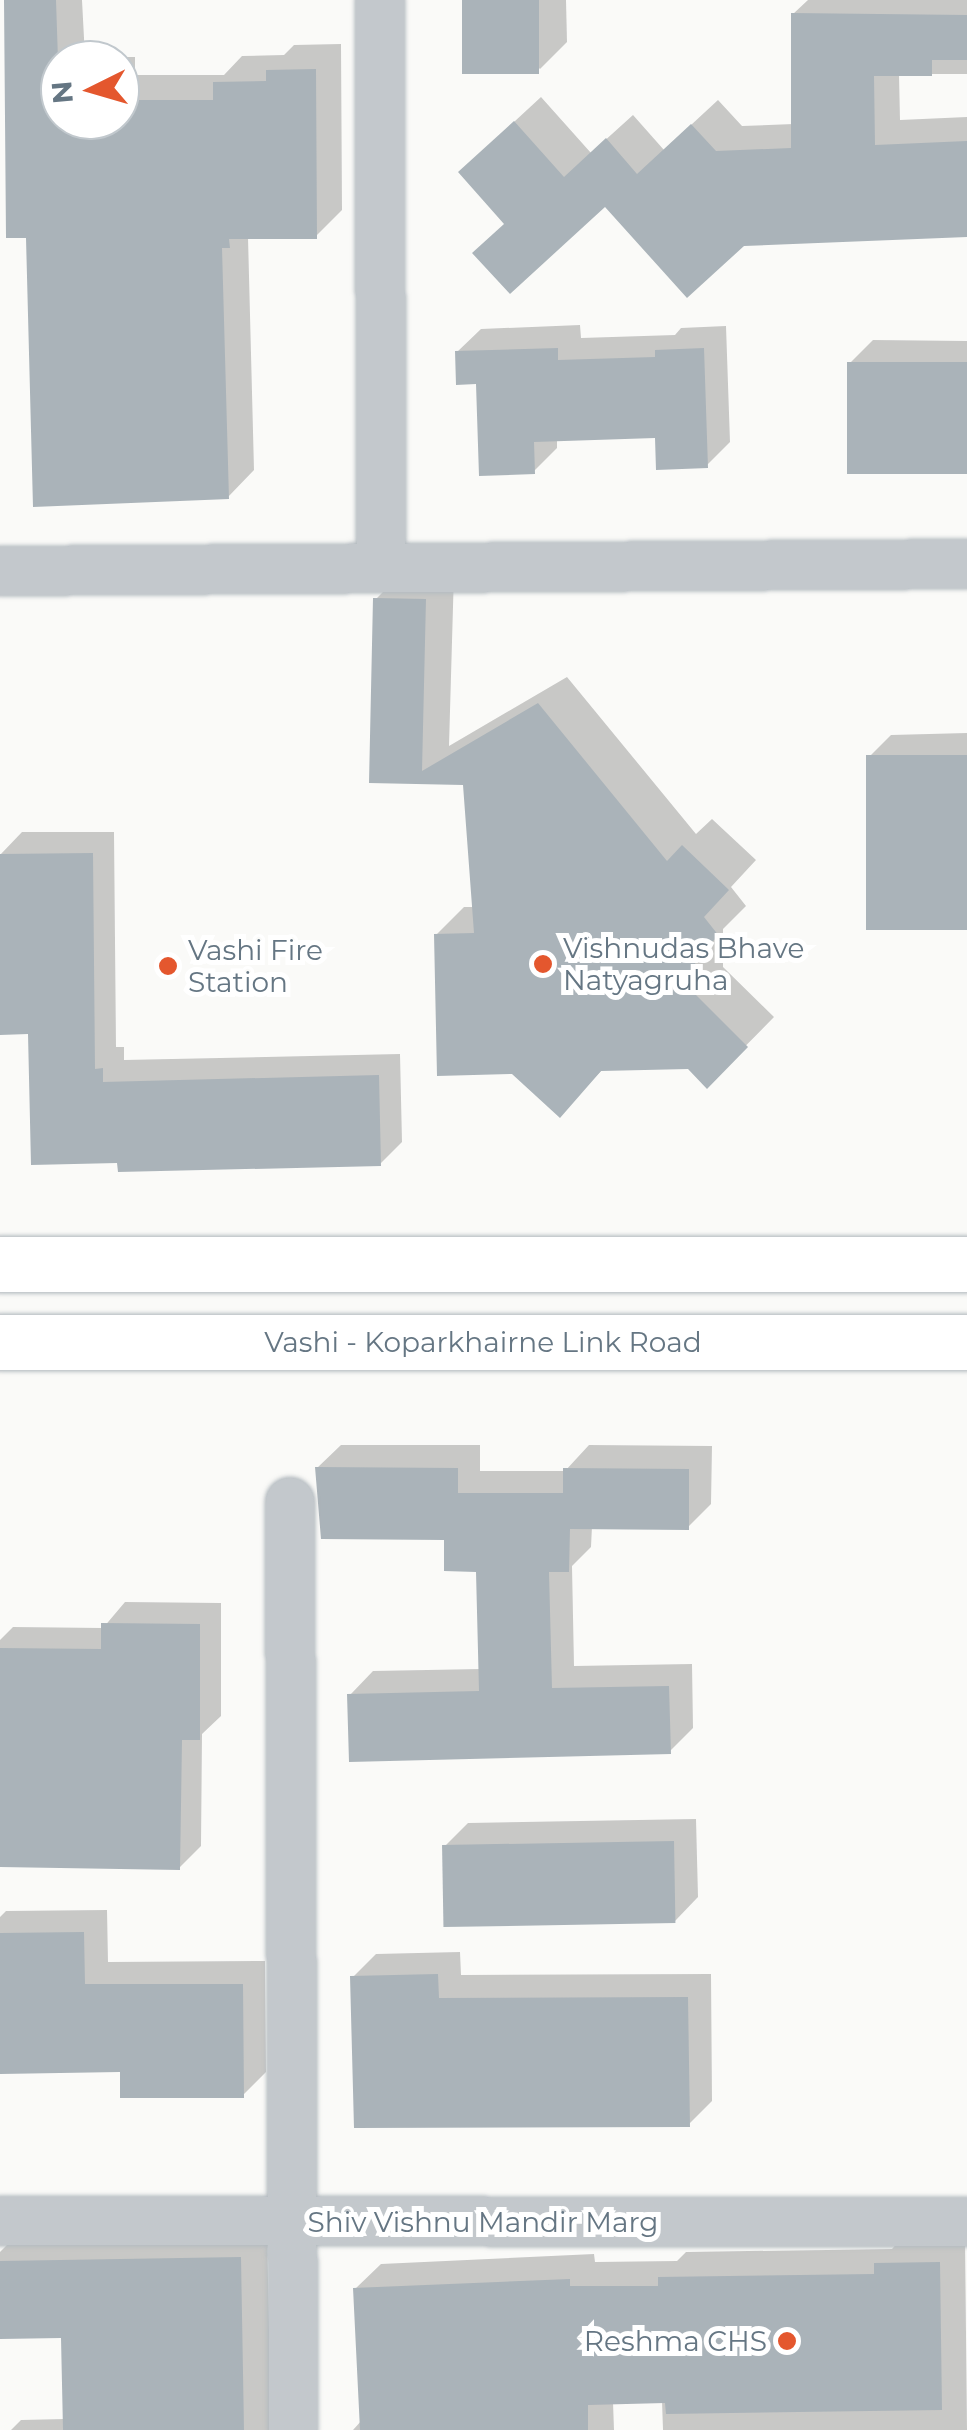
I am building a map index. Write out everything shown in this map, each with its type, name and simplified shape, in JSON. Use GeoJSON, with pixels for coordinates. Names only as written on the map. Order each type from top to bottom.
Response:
{"type":"FeatureCollection","features":[{"type":"Feature","properties":{"kind":"main road"},"geometry":{"type":"LineString","coordinates":[[0,1264],[967,1264]]}},
{"type":"Feature","properties":{"kind":"main road","name":"Vashi - Koparkhairne Link Road"},"geometry":{"type":"LineString","coordinates":[[0,1342],[967,1342]]}},
{"type":"Feature","properties":{"kind":"street"},"geometry":{"type":"LineString","coordinates":[[380,0],[382,567]]}},
{"type":"Feature","properties":{"kind":"street"},"geometry":{"type":"LineString","coordinates":[[0,570],[967,564]]}},
{"type":"Feature","properties":{"kind":"street"},"geometry":{"type":"LineString","coordinates":[[290,1502],[294,2430]]}},
{"type":"Feature","properties":{"kind":"street","name":"Shiv Vishnu Mandir Marg"},"geometry":{"type":"LineString","coordinates":[[0,2221],[967,2222]]}},
{"type":"Feature","properties":{"kind":"building"},"geometry":{"type":"Polygon","coordinates":[[[4,0],[56,0],[57,40],[40,40],[40,140],[140,140],[140,100],[213,100],[213,82],[266,81],[266,70],[316,69],[317,239],[229,239],[230,248],[222,248],[229,499],[33,507],[26,238],[6,238],[4,0]]]}},
{"type":"Feature","properties":{"kind":"building"},"geometry":{"type":"Polygon","coordinates":[[[462,0],[539,0],[539,74],[462,74],[462,0]]]}},
{"type":"Feature","properties":{"kind":"building"},"geometry":{"type":"Polygon","coordinates":[[[791,13],[967,15],[967,60],[932,60],[932,76],[874,76],[875,145],[967,141],[967,237],[744,246],[687,298],[605,207],[510,294],[472,253],[504,224],[458,172],[514,121],[564,177],[606,138],[637,174],[691,124],[716,151],[791,148],[791,13]]]}},
{"type":"Feature","properties":{"kind":"building"},"geometry":{"type":"Polygon","coordinates":[[[558,348],[558,360],[655,357],[655,350],[704,348],[708,468],[656,470],[655,438],[534,442],[535,474],[479,476],[476,384],[456,385],[455,351],[558,348]]]}},
{"type":"Feature","properties":{"kind":"building"},"geometry":{"type":"Polygon","coordinates":[[[847,362],[967,362],[967,474],[847,474],[847,362]]]}},
{"type":"Feature","properties":{"kind":"building"},"geometry":{"type":"Polygon","coordinates":[[[373,598],[426,599],[422,771],[538,703],[667,861],[682,845],[729,890],[704,917],[719,936],[695,956],[696,995],[748,1047],[707,1089],[688,1069],[601,1071],[560,1118],[512,1074],[437,1076],[434,934],[474,933],[463,785],[369,783],[373,598]]]}},
{"type":"Feature","properties":{"kind":"building"},"geometry":{"type":"Polygon","coordinates":[[[866,755],[967,755],[967,930],[866,930],[866,755]]]}},
{"type":"Feature","properties":{"kind":"building"},"geometry":{"type":"Polygon","coordinates":[[[93,853],[95,1069],[103,1068],[103,1082],[379,1075],[381,1166],[118,1172],[117,1163],[31,1165],[28,1034],[0,1035],[0,854],[93,853]]]}},
{"type":"Feature","properties":{"kind":"building"},"geometry":{"type":"Polygon","coordinates":[[[315,1467],[458,1468],[458,1493],[563,1493],[563,1468],[689,1469],[689,1530],[570,1529],[569,1572],[549,1572],[552,1688],[669,1686],[671,1754],[349,1762],[347,1694],[479,1691],[476,1572],[444,1571],[444,1540],[321,1539],[315,1467]]]}},
{"type":"Feature","properties":{"kind":"building"},"geometry":{"type":"Polygon","coordinates":[[[101,1623],[200,1624],[200,1740],[182,1740],[180,1870],[0,1867],[0,1648],[101,1649],[101,1623]]]}},
{"type":"Feature","properties":{"kind":"building"},"geometry":{"type":"Polygon","coordinates":[[[674,1841],[675,1923],[443,1927],[442,1845],[674,1841]]]}},
{"type":"Feature","properties":{"kind":"building"},"geometry":{"type":"Polygon","coordinates":[[[84,1932],[85,1984],[243,1984],[244,2098],[120,2098],[120,2072],[0,2074],[0,1933],[84,1932]]]}},
{"type":"Feature","properties":{"kind":"building"},"geometry":{"type":"Polygon","coordinates":[[[438,1974],[439,1998],[688,1997],[690,2127],[354,2128],[350,1976],[438,1974]]]}},
{"type":"Feature","properties":{"kind":"building"},"geometry":{"type":"Polygon","coordinates":[[[241,2257],[244,2430],[63,2430],[61,2338],[0,2339],[0,2261],[241,2257]]]}},
{"type":"Feature","properties":{"kind":"building"},"geometry":{"type":"Polygon","coordinates":[[[940,2262],[942,2410],[666,2414],[665,2403],[588,2405],[588,2430],[360,2430],[353,2288],[570,2279],[570,2286],[658,2286],[658,2277],[874,2274],[874,2263],[940,2262]]]}},
{"type":"Feature","properties":{"kind":"place","name":"Vishnudas Bhave Natyagruha"},"geometry":{"type":"Point","coordinates":[543,964]}},
{"type":"Feature","properties":{"kind":"place","name":"Vashi Fire Station"},"geometry":{"type":"Point","coordinates":[168,966]}},
{"type":"Feature","properties":{"kind":"place","name":"Reshma CHS"},"geometry":{"type":"Point","coordinates":[787,2341]}}]}
